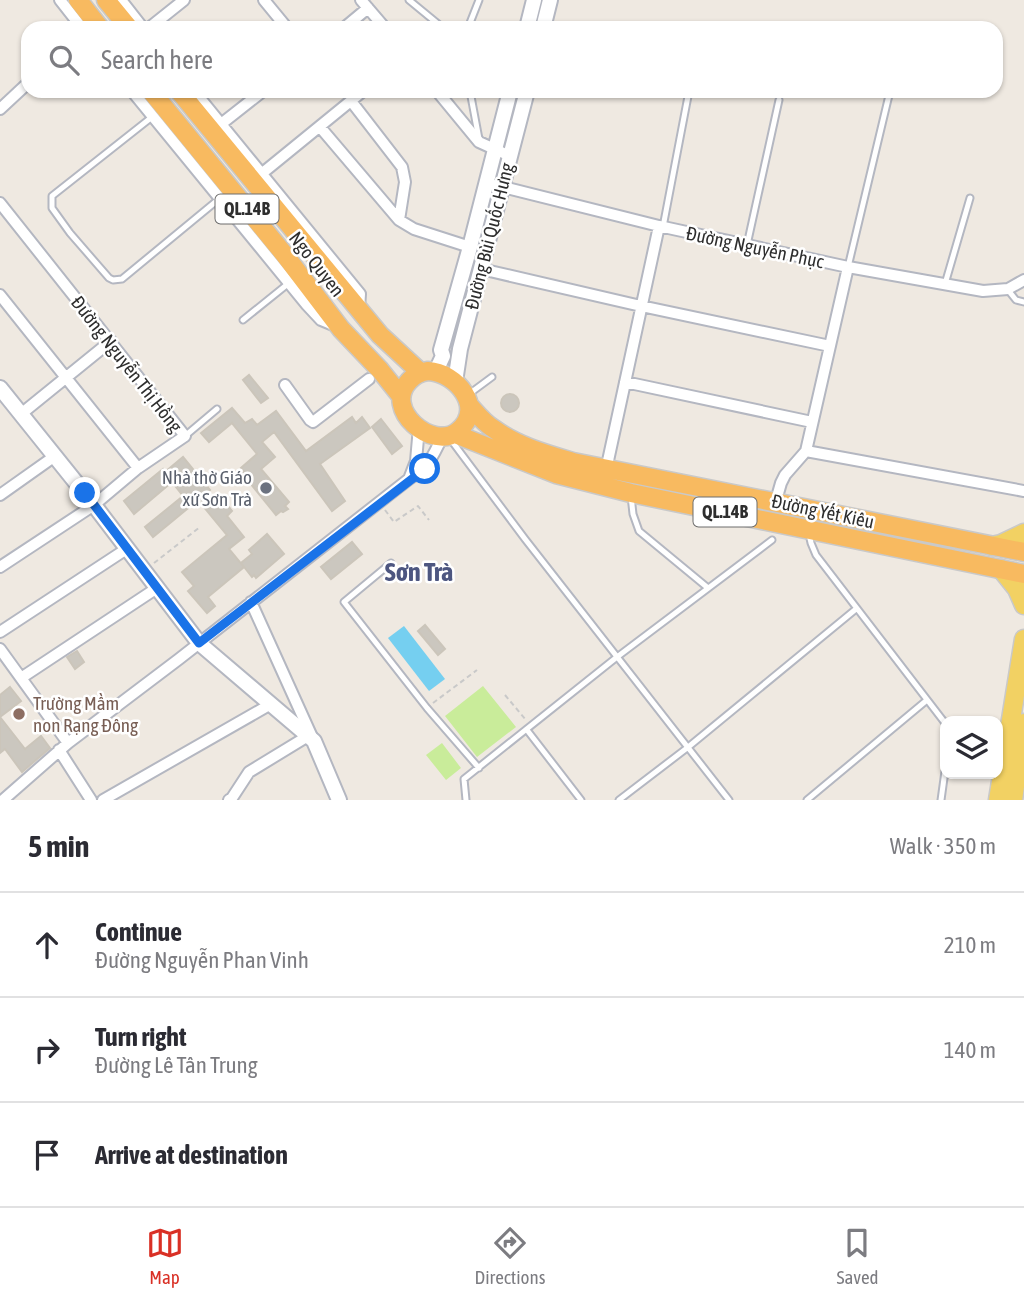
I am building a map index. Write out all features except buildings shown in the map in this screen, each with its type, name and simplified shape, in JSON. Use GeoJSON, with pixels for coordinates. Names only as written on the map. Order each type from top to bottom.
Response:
{"type":"FeatureCollection","features":[{"type":"Feature","properties":{"kind":"highway"},"geometry":{"type":"LineString","coordinates":[[78,0],[94,21]]}},
{"type":"Feature","properties":{"kind":"highway"},"geometry":{"type":"LineString","coordinates":[[106,0],[123,21]]}},
{"type":"Feature","properties":{"kind":"highway","name":"Ngo Quyen"},"geometry":{"type":"LineString","coordinates":[[153,98],[158,112],[295,280],[400,395]]}},
{"type":"Feature","properties":{"kind":"highway","name":"Ngo Quyen"},"geometry":{"type":"LineString","coordinates":[[187,98],[217,127],[258,177],[380,335],[428,372]]}},
{"type":"Feature","properties":{"kind":"highway"},"geometry":{"type":"LineString","coordinates":[[428,372],[464,394],[469,414],[466,421],[449,436],[435,436],[419,427],[402,409],[400,395],[411,378],[428,372]]}},
{"type":"Feature","properties":{"kind":"highway","name":"Đường Yết Kiêu"},"geometry":{"type":"LineString","coordinates":[[464,394],[491,427],[506,437],[540,452],[573,462],[1024,552]]}},
{"type":"Feature","properties":{"kind":"highway","name":"Đường Yết Kiêu"},"geometry":{"type":"LineString","coordinates":[[449,436],[556,474],[631,493],[1024,574]]}},
{"type":"Feature","properties":{"kind":"main road"},"geometry":{"type":"LineString","coordinates":[[992,546],[1024,533]]}},
{"type":"Feature","properties":{"kind":"main road"},"geometry":{"type":"LineString","coordinates":[[1001,569],[1017,589],[1024,605]]}},
{"type":"Feature","properties":{"kind":"main road"},"geometry":{"type":"LineString","coordinates":[[1003,734],[1024,639]]}},
{"type":"Feature","properties":{"kind":"main road"},"geometry":{"type":"LineString","coordinates":[[1013,800],[1024,725]]}},
{"type":"Feature","properties":{"kind":"main road"},"geometry":{"type":"LineString","coordinates":[[998,800],[999,779]]}},
{"type":"Feature","properties":{"kind":"street"},"geometry":{"type":"LineString","coordinates":[[60,0],[76,21]]}},
{"type":"Feature","properties":{"kind":"street"},"geometry":{"type":"LineString","coordinates":[[121,0],[138,21]]}},
{"type":"Feature","properties":{"kind":"street"},"geometry":{"type":"LineString","coordinates":[[158,21],[184,0]]}},
{"type":"Feature","properties":{"kind":"street"},"geometry":{"type":"LineString","coordinates":[[264,0],[281,21]]}},
{"type":"Feature","properties":{"kind":"street"},"geometry":{"type":"LineString","coordinates":[[529,21],[534,0]]}},
{"type":"Feature","properties":{"kind":"street"},"geometry":{"type":"LineString","coordinates":[[545,21],[550,0]]}},
{"type":"Feature","properties":{"kind":"street"},"geometry":{"type":"LineString","coordinates":[[350,21],[365,4],[379,21]]}},
{"type":"Feature","properties":{"kind":"street"},"geometry":{"type":"LineString","coordinates":[[0,109],[21,90]]}},
{"type":"Feature","properties":{"kind":"street"},"geometry":{"type":"LineString","coordinates":[[141,98],[158,112],[219,199],[295,280]]}},
{"type":"Feature","properties":{"kind":"street"},"geometry":{"type":"LineString","coordinates":[[198,98],[217,127],[254,98]]}},
{"type":"Feature","properties":{"kind":"street"},"geometry":{"type":"LineString","coordinates":[[258,177],[355,98]]}},
{"type":"Feature","properties":{"kind":"street"},"geometry":{"type":"LineString","coordinates":[[443,98],[479,142],[510,156]]}},
{"type":"Feature","properties":{"kind":"street","name":"Đường Bùi Quốc Hưng"},"geometry":{"type":"LineString","coordinates":[[428,372],[443,356],[441,350],[508,98]]}},
{"type":"Feature","properties":{"kind":"street","name":"Đường Bùi Quốc Hưng"},"geometry":{"type":"LineString","coordinates":[[464,394],[460,349],[525,98]]}},
{"type":"Feature","properties":{"kind":"street"},"geometry":{"type":"LineString","coordinates":[[351,101],[402,167],[405,182],[399,220]]}},
{"type":"Feature","properties":{"kind":"street"},"geometry":{"type":"LineString","coordinates":[[320,127],[399,220],[414,229],[470,247]]}},
{"type":"Feature","properties":{"kind":"street","name":"Đường Nguyễn Phục"},"geometry":{"type":"LineString","coordinates":[[487,183],[661,226],[848,267],[983,291],[1008,289],[1024,280]]}},
{"type":"Feature","properties":{"kind":"street","name":"Đường Nguyễn Thị Hồng"},"geometry":{"type":"LineString","coordinates":[[0,203],[185,436],[138,468],[94,505],[0,567]]}},
{"type":"Feature","properties":{"kind":"street"},"geometry":{"type":"LineString","coordinates":[[606,470],[661,226]]}},
{"type":"Feature","properties":{"kind":"street"},"geometry":{"type":"LineString","coordinates":[[775,504],[785,475],[806,451],[848,267]]}},
{"type":"Feature","properties":{"kind":"street"},"geometry":{"type":"LineString","coordinates":[[481,269],[830,346]]}},
{"type":"Feature","properties":{"kind":"street"},"geometry":{"type":"LineString","coordinates":[[0,295],[138,468]]}},
{"type":"Feature","properties":{"kind":"street"},"geometry":{"type":"LineString","coordinates":[[21,414],[111,341]]}},
{"type":"Feature","properties":{"kind":"street"},"geometry":{"type":"LineString","coordinates":[[285,385],[313,422],[369,379]]}},
{"type":"Feature","properties":{"kind":"street"},"geometry":{"type":"LineString","coordinates":[[625,382],[812,422]]}},
{"type":"Feature","properties":{"kind":"street"},"geometry":{"type":"LineString","coordinates":[[0,388],[128,548],[199,643],[311,739]]}},
{"type":"Feature","properties":{"kind":"street"},"geometry":{"type":"LineString","coordinates":[[409,480],[418,454],[419,427]]}},
{"type":"Feature","properties":{"kind":"street"},"geometry":{"type":"LineString","coordinates":[[3,800],[64,746],[421,472],[449,436]]}},
{"type":"Feature","properties":{"kind":"street"},"geometry":{"type":"LineString","coordinates":[[806,451],[1024,491]]}},
{"type":"Feature","properties":{"kind":"street"},"geometry":{"type":"LineString","coordinates":[[0,495],[55,456]]}},
{"type":"Feature","properties":{"kind":"street"},"geometry":{"type":"LineString","coordinates":[[0,632],[128,548]]}},
{"type":"Feature","properties":{"kind":"street"},"geometry":{"type":"LineString","coordinates":[[21,678],[158,588]]}},
{"type":"Feature","properties":{"kind":"street"},"geometry":{"type":"LineString","coordinates":[[251,602],[339,800]]}},
{"type":"Feature","properties":{"kind":"street"},"geometry":{"type":"LineString","coordinates":[[0,649],[64,746],[91,800]]}},
{"type":"Feature","properties":{"kind":"street"},"geometry":{"type":"LineString","coordinates":[[103,800],[271,704]]}},
{"type":"Feature","properties":{"kind":"street"},"geometry":{"type":"LineString","coordinates":[[230,799],[248,772],[311,739]]}},
{"type":"Feature","properties":{"kind":"lane"},"geometry":{"type":"LineString","coordinates":[[408,0],[434,21]]}},
{"type":"Feature","properties":{"kind":"lane"},"geometry":{"type":"LineString","coordinates":[[471,21],[479,0]]}},
{"type":"Feature","properties":{"kind":"lane"},"geometry":{"type":"LineString","coordinates":[[471,98],[479,142]]}},
{"type":"Feature","properties":{"kind":"lane"},"geometry":{"type":"LineString","coordinates":[[661,226],[688,98]]}},
{"type":"Feature","properties":{"kind":"lane"},"geometry":{"type":"LineString","coordinates":[[848,267],[888,98]]}},
{"type":"Feature","properties":{"kind":"lane"},"geometry":{"type":"LineString","coordinates":[[747,245],[779,100]]}},
{"type":"Feature","properties":{"kind":"lane"},"geometry":{"type":"LineString","coordinates":[[158,112],[52,196],[52,208],[70,233],[113,280],[122,279],[219,199]]}},
{"type":"Feature","properties":{"kind":"lane"},"geometry":{"type":"LineString","coordinates":[[945,284],[970,198]]}},
{"type":"Feature","properties":{"kind":"lane"},"geometry":{"type":"LineString","coordinates":[[243,320],[295,280]]}},
{"type":"Feature","properties":{"kind":"lane"},"geometry":{"type":"LineString","coordinates":[[1008,289],[1016,300],[1024,302]]}},
{"type":"Feature","properties":{"kind":"lane"},"geometry":{"type":"LineString","coordinates":[[464,394],[492,377]]}},
{"type":"Feature","properties":{"kind":"lane"},"geometry":{"type":"LineString","coordinates":[[185,436],[216,410]]}},
{"type":"Feature","properties":{"kind":"lane"},"geometry":{"type":"LineString","coordinates":[[449,436],[471,469],[729,800]]}},
{"type":"Feature","properties":{"kind":"lane"},"geometry":{"type":"LineString","coordinates":[[631,493],[633,513],[639,531],[708,589]]}},
{"type":"Feature","properties":{"kind":"lane"},"geometry":{"type":"LineString","coordinates":[[809,530],[816,555],[940,717]]}},
{"type":"Feature","properties":{"kind":"lane"},"geometry":{"type":"LineString","coordinates":[[466,800],[464,779],[617,657],[772,540]]}},
{"type":"Feature","properties":{"kind":"lane"},"geometry":{"type":"LineString","coordinates":[[391,563],[344,603],[478,768]]}},
{"type":"Feature","properties":{"kind":"lane"},"geometry":{"type":"LineString","coordinates":[[619,800],[687,748],[856,609]]}},
{"type":"Feature","properties":{"kind":"lane"},"geometry":{"type":"LineString","coordinates":[[807,800],[927,700]]}},
{"type":"Feature","properties":{"kind":"lane"},"geometry":{"type":"LineString","coordinates":[[529,728],[581,800]]}},
{"type":"Feature","properties":{"kind":"lane"},"geometry":{"type":"LineString","coordinates":[[941,800],[944,779]]}},
{"type":"Feature","properties":{"kind":"path"},"geometry":{"type":"LineString","coordinates":[[379,503],[394,522],[418,506],[429,520]]}},
{"type":"Feature","properties":{"kind":"path"},"geometry":{"type":"LineString","coordinates":[[144,570],[200,527]]}},
{"type":"Feature","properties":{"kind":"path"},"geometry":{"type":"LineString","coordinates":[[427,708],[477,670]]}},
{"type":"Feature","properties":{"kind":"path"},"geometry":{"type":"LineString","coordinates":[[505,695],[529,728]]}},
{"type":"Feature","properties":{"kind":"green space"},"geometry":{"type":"Polygon","coordinates":[[[483,686],[516,727],[477,757],[445,716],[483,686]]]}},
{"type":"Feature","properties":{"kind":"green space"},"geometry":{"type":"Polygon","coordinates":[[[442,743],[461,768],[446,780],[426,755],[442,743]]]}},
{"type":"Feature","properties":{"kind":"water"},"geometry":{"type":"Polygon","coordinates":[[[404,626],[445,679],[429,691],[388,638],[404,626]]]}},
{"type":"Feature","properties":{"kind":"place","name":"Nhà thờ Giáo xứ Sơn Trà"},"geometry":{"type":"Point","coordinates":[266,488]}},
{"type":"Feature","properties":{"kind":"place","name":"Trường Mầm non Rạng Đông"},"geometry":{"type":"Point","coordinates":[19,714]}},
{"type":"Feature","properties":{"kind":"district","name":"Sơn Trà"},"geometry":{"type":"Point","coordinates":[419,572]}},
{"type":"Feature","properties":{"kind":"route"},"geometry":{"type":"LineString","coordinates":[[85,493],[199,643],[425,469]]}}]}
